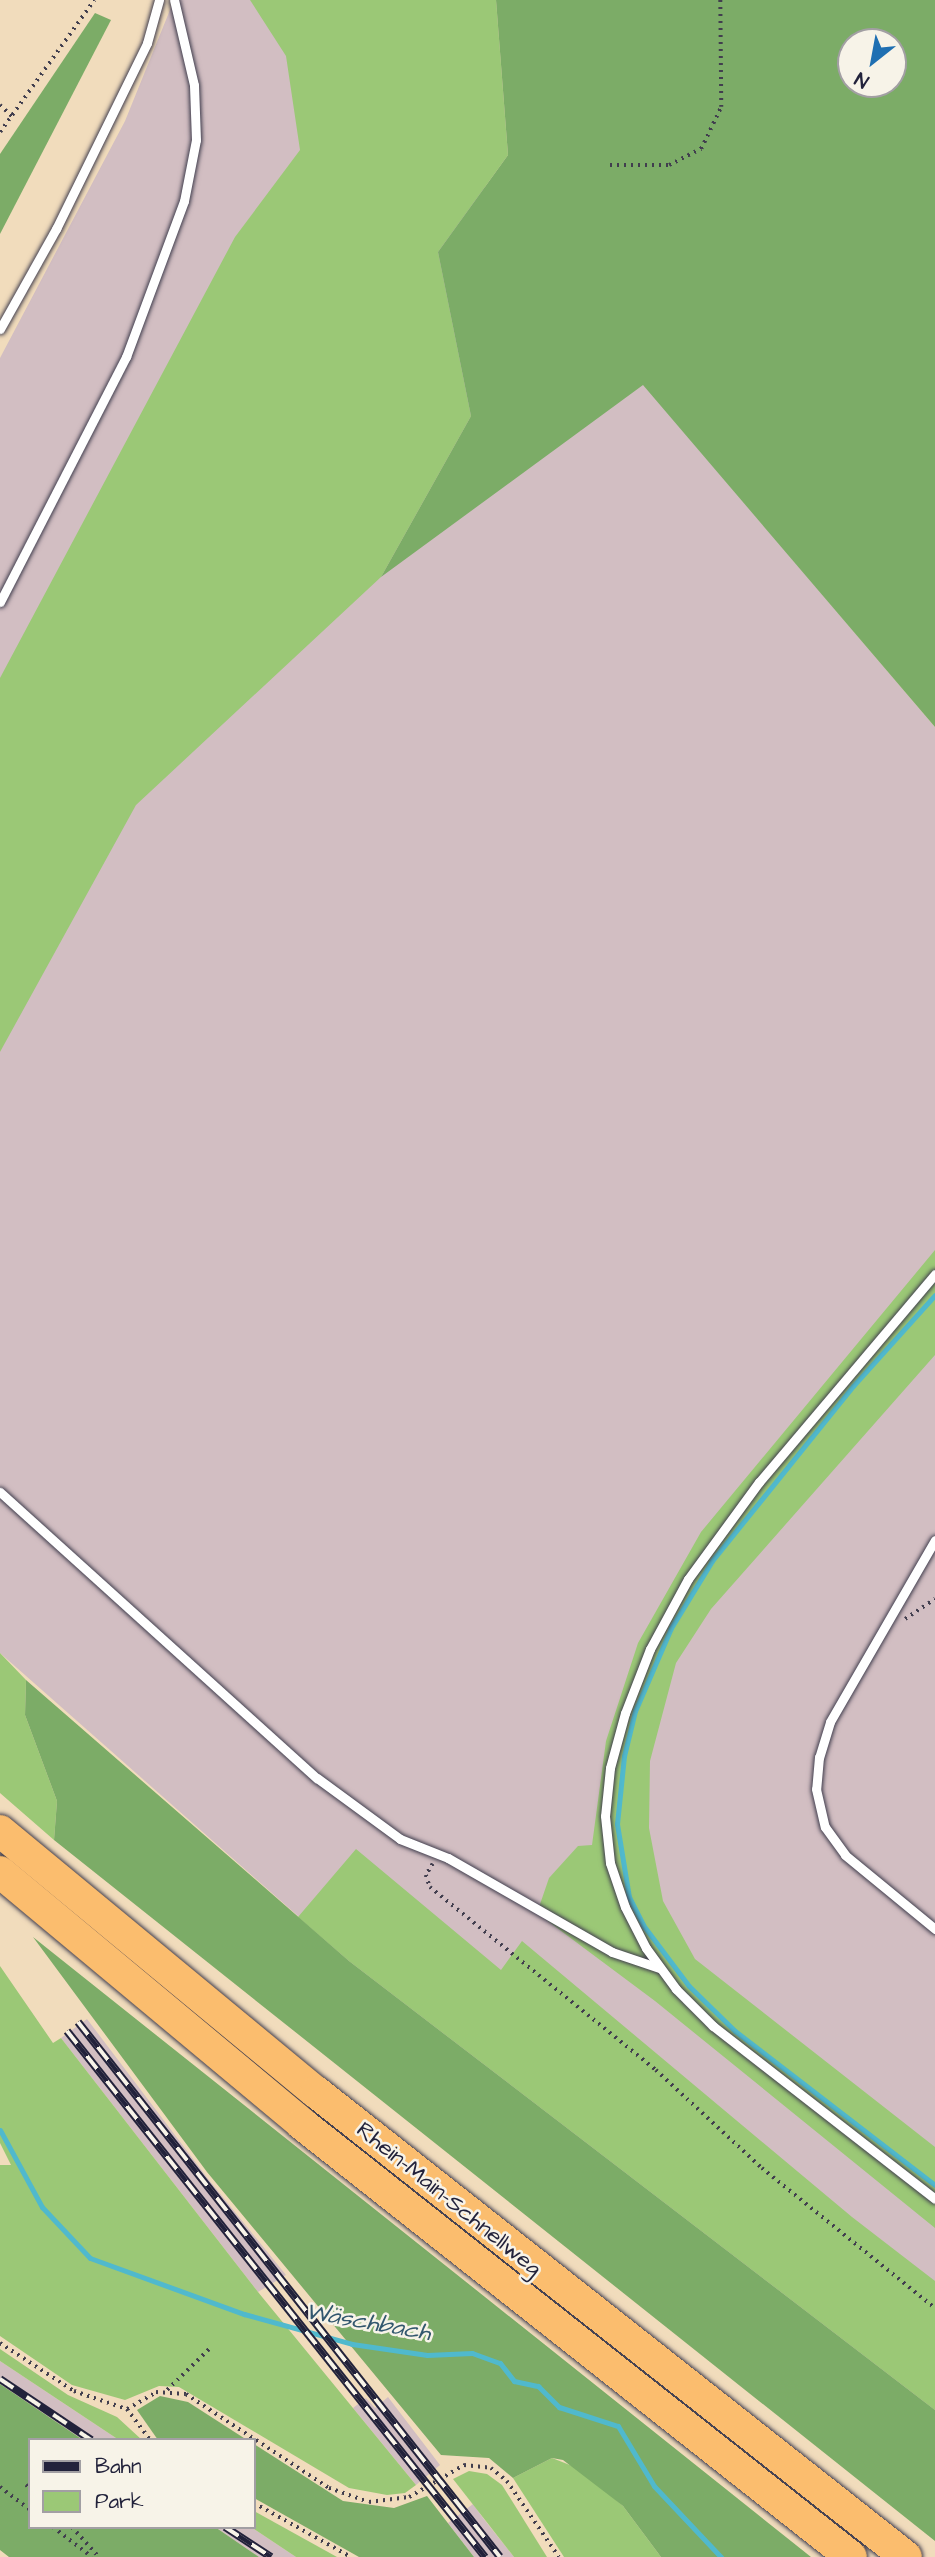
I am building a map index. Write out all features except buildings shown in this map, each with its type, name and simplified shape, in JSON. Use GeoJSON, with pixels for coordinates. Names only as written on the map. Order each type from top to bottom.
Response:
{"type":"FeatureCollection","features":[{"type":"Feature","properties":{"kind":"highway","name":"Rhein-Main-Schnellweg"},"geometry":{"type":"LineString","coordinates":[[0,1831],[326,2101],[906,2557]]}},
{"type":"Feature","properties":{"kind":"highway","name":"Rhein-Main-Schnellweg"},"geometry":{"type":"LineString","coordinates":[[0,1872],[302,2124],[851,2557]]}},
{"type":"Feature","properties":{"kind":"lane"},"geometry":{"type":"LineString","coordinates":[[0,329],[56,229],[141,56],[159,0]]}},
{"type":"Feature","properties":{"kind":"lane"},"geometry":{"type":"LineString","coordinates":[[0,602],[126,357],[184,201],[196,140],[194,99],[174,0]]}},
{"type":"Feature","properties":{"kind":"lane"},"geometry":{"type":"LineString","coordinates":[[935,1274],[710,1545],[668,1613],[636,1681],[610,1768],[606,1840],[625,1907],[659,1968],[713,2026],[935,2199]]}},
{"type":"Feature","properties":{"kind":"lane"},"geometry":{"type":"LineString","coordinates":[[0,1492],[317,1778],[400,1839],[448,1858],[611,1952],[659,1968]]}},
{"type":"Feature","properties":{"kind":"lane"},"geometry":{"type":"LineString","coordinates":[[935,1540],[831,1721],[818,1757],[816,1789],[825,1826],[845,1856],[935,1928]]}},
{"type":"Feature","properties":{"kind":"path"},"geometry":{"type":"LineString","coordinates":[[0,132],[94,0]]}},
{"type":"Feature","properties":{"kind":"path"},"geometry":{"type":"LineString","coordinates":[[610,166],[669,165],[701,149],[721,107],[720,0]]}},
{"type":"Feature","properties":{"kind":"path"},"geometry":{"type":"LineString","coordinates":[[0,105],[13,117]]}},
{"type":"Feature","properties":{"kind":"path"},"geometry":{"type":"LineString","coordinates":[[448,1858],[430,1868],[426,1875],[430,1888],[656,2070],[762,2168],[935,2308]]}},
{"type":"Feature","properties":{"kind":"path"},"geometry":{"type":"LineString","coordinates":[[0,2343],[67,2388],[127,2409],[149,2438]]}},
{"type":"Feature","properties":{"kind":"path"},"geometry":{"type":"LineString","coordinates":[[127,2409],[167,2390],[209,2349]]}},
{"type":"Feature","properties":{"kind":"path"},"geometry":{"type":"LineString","coordinates":[[167,2390],[194,2399],[253,2438]]}},
{"type":"Feature","properties":{"kind":"path"},"geometry":{"type":"LineString","coordinates":[[256,2440],[329,2488],[353,2498],[395,2502],[425,2490],[459,2467],[472,2463],[491,2468],[507,2480],[559,2557]]}},
{"type":"Feature","properties":{"kind":"path"},"geometry":{"type":"LineString","coordinates":[[0,2487],[28,2508]]}},
{"type":"Feature","properties":{"kind":"path"},"geometry":{"type":"LineString","coordinates":[[256,2504],[351,2557]]}},
{"type":"Feature","properties":{"kind":"path"},"geometry":{"type":"LineString","coordinates":[[55,2529],[92,2557]]}},
{"type":"Feature","properties":{"kind":"path"},"geometry":{"type":"LineString","coordinates":[[74,2529],[99,2557]]}},
{"type":"Feature","properties":{"kind":"shaded area"},"geometry":{"type":"Polygon","coordinates":[[[174,0],[496,0],[471,416],[382,575],[643,384],[935,727],[935,2410],[349,1961],[0,1653],[0,358],[125,121],[174,0]]]}},
{"type":"Feature","properties":{"kind":"shaded area"},"geometry":{"type":"Polygon","coordinates":[[[87,2019],[209,2180],[286,2275],[258,2292],[61,2038],[87,2019]]]}},
{"type":"Feature","properties":{"kind":"shaded area"},"geometry":{"type":"Polygon","coordinates":[[[0,2361],[116,2438],[80,2438],[0,2384],[0,2361]]]}},
{"type":"Feature","properties":{"kind":"shaded area"},"geometry":{"type":"Polygon","coordinates":[[[388,2397],[440,2465],[416,2485],[353,2408],[366,2398],[375,2408],[388,2397]]]}},
{"type":"Feature","properties":{"kind":"shaded area"},"geometry":{"type":"Polygon","coordinates":[[[473,2504],[514,2557],[474,2557],[448,2523],[473,2504]]]}},
{"type":"Feature","properties":{"kind":"shaded area"},"geometry":{"type":"Polygon","coordinates":[[[218,2529],[254,2529],[296,2557],[259,2557],[218,2529]]]}},
{"type":"Feature","properties":{"kind":"green space"},"geometry":{"type":"Polygon","coordinates":[[[250,0],[496,0],[508,155],[438,252],[471,416],[381,577],[136,805],[0,1052],[0,678],[235,237],[300,150],[286,56],[250,0]]]}},
{"type":"Feature","properties":{"kind":"green space"},"geometry":{"type":"Polygon","coordinates":[[[496,0],[935,0],[935,727],[643,385],[381,577],[471,416],[438,252],[508,155],[496,0]]]}},
{"type":"Feature","properties":{"kind":"green space"},"geometry":{"type":"Polygon","coordinates":[[[95,13],[111,20],[0,234],[0,154],[95,13]]]}},
{"type":"Feature","properties":{"kind":"green space"},"geometry":{"type":"Polygon","coordinates":[[[935,1250],[935,1355],[711,1609],[676,1663],[650,1761],[649,1828],[663,1901],[695,1959],[935,2147],[935,2228],[655,2001],[537,1913],[549,1878],[578,1846],[592,1845],[606,1741],[638,1643],[701,1532],[935,1250]]]}},
{"type":"Feature","properties":{"kind":"green space"},"geometry":{"type":"Polygon","coordinates":[[[0,1653],[26,1680],[25,1715],[57,1801],[54,1840],[0,1793],[0,1653]]]}},
{"type":"Feature","properties":{"kind":"green space"},"geometry":{"type":"Polygon","coordinates":[[[26,1680],[349,1961],[935,2410],[935,2541],[54,1840],[57,1801],[25,1715],[26,1680]]]}},
{"type":"Feature","properties":{"kind":"green space"},"geometry":{"type":"Polygon","coordinates":[[[356,1849],[501,1970],[522,1941],[852,2217],[935,2281],[935,2410],[349,1961],[298,1917],[356,1849]]]}},
{"type":"Feature","properties":{"kind":"green space"},"geometry":{"type":"Polygon","coordinates":[[[33,1937],[811,2557],[661,2557],[623,2506],[563,2460],[552,2458],[513,2478],[489,2458],[441,2455],[207,2172],[33,1937]]]}},
{"type":"Feature","properties":{"kind":"green space"},"geometry":{"type":"Polygon","coordinates":[[[0,1966],[53,2043],[61,2038],[258,2292],[416,2485],[405,2493],[387,2495],[349,2488],[179,2387],[159,2386],[125,2400],[72,2385],[0,2336],[0,2165],[11,2165],[0,2143],[0,1966]]]}},
{"type":"Feature","properties":{"kind":"green space"},"geometry":{"type":"Polygon","coordinates":[[[0,2349],[68,2395],[117,2417],[140,2438],[116,2438],[0,2361],[0,2349]]]}},
{"type":"Feature","properties":{"kind":"green space"},"geometry":{"type":"Polygon","coordinates":[[[0,2384],[80,2438],[28,2438],[28,2529],[218,2529],[259,2557],[9,2557],[0,2550],[0,2384]]]}},
{"type":"Feature","properties":{"kind":"green space"},"geometry":{"type":"Polygon","coordinates":[[[160,2396],[188,2402],[244,2438],[157,2438],[137,2410],[160,2396]]]}},
{"type":"Feature","properties":{"kind":"green space"},"geometry":{"type":"Polygon","coordinates":[[[256,2445],[343,2501],[394,2508],[427,2496],[474,2557],[359,2557],[256,2499],[256,2445]]]}},
{"type":"Feature","properties":{"kind":"green space"},"geometry":{"type":"Polygon","coordinates":[[[552,2458],[580,2469],[623,2506],[661,2557],[564,2557],[513,2478],[552,2458]]]}},
{"type":"Feature","properties":{"kind":"green space"},"geometry":{"type":"Polygon","coordinates":[[[469,2471],[487,2474],[502,2485],[547,2557],[514,2557],[453,2479],[469,2471]]]}},
{"type":"Feature","properties":{"kind":"green space"},"geometry":{"type":"Polygon","coordinates":[[[256,2512],[337,2557],[296,2557],[254,2529],[256,2512]]]}},
{"type":"Feature","properties":{"kind":"waterway"},"geometry":{"type":"LineString","coordinates":[[935,1295],[853,1386],[712,1561],[671,1628],[635,1711],[624,1756],[617,1824],[629,1897],[643,1925],[689,1986],[735,2031],[935,2185]]}},
{"type":"Feature","properties":{"kind":"waterway","name":"Wäschbach"},"geometry":{"type":"LineString","coordinates":[[0,2130],[42,2207],[90,2258],[244,2314],[352,2344],[427,2355],[472,2353],[500,2363],[514,2381],[538,2386],[559,2407],[618,2426],[654,2486],[721,2557]]}},
{"type":"Feature","properties":{"kind":"railway"},"geometry":{"type":"LineString","coordinates":[[78,2022],[500,2557]]}},
{"type":"Feature","properties":{"kind":"railway"},"geometry":{"type":"LineString","coordinates":[[67,2031],[485,2557]]}},
{"type":"Feature","properties":{"kind":"railway"},"geometry":{"type":"LineString","coordinates":[[0,2379],[88,2438]]}},
{"type":"Feature","properties":{"kind":"railway"},"geometry":{"type":"LineString","coordinates":[[228,2529],[271,2557]]}}]}
